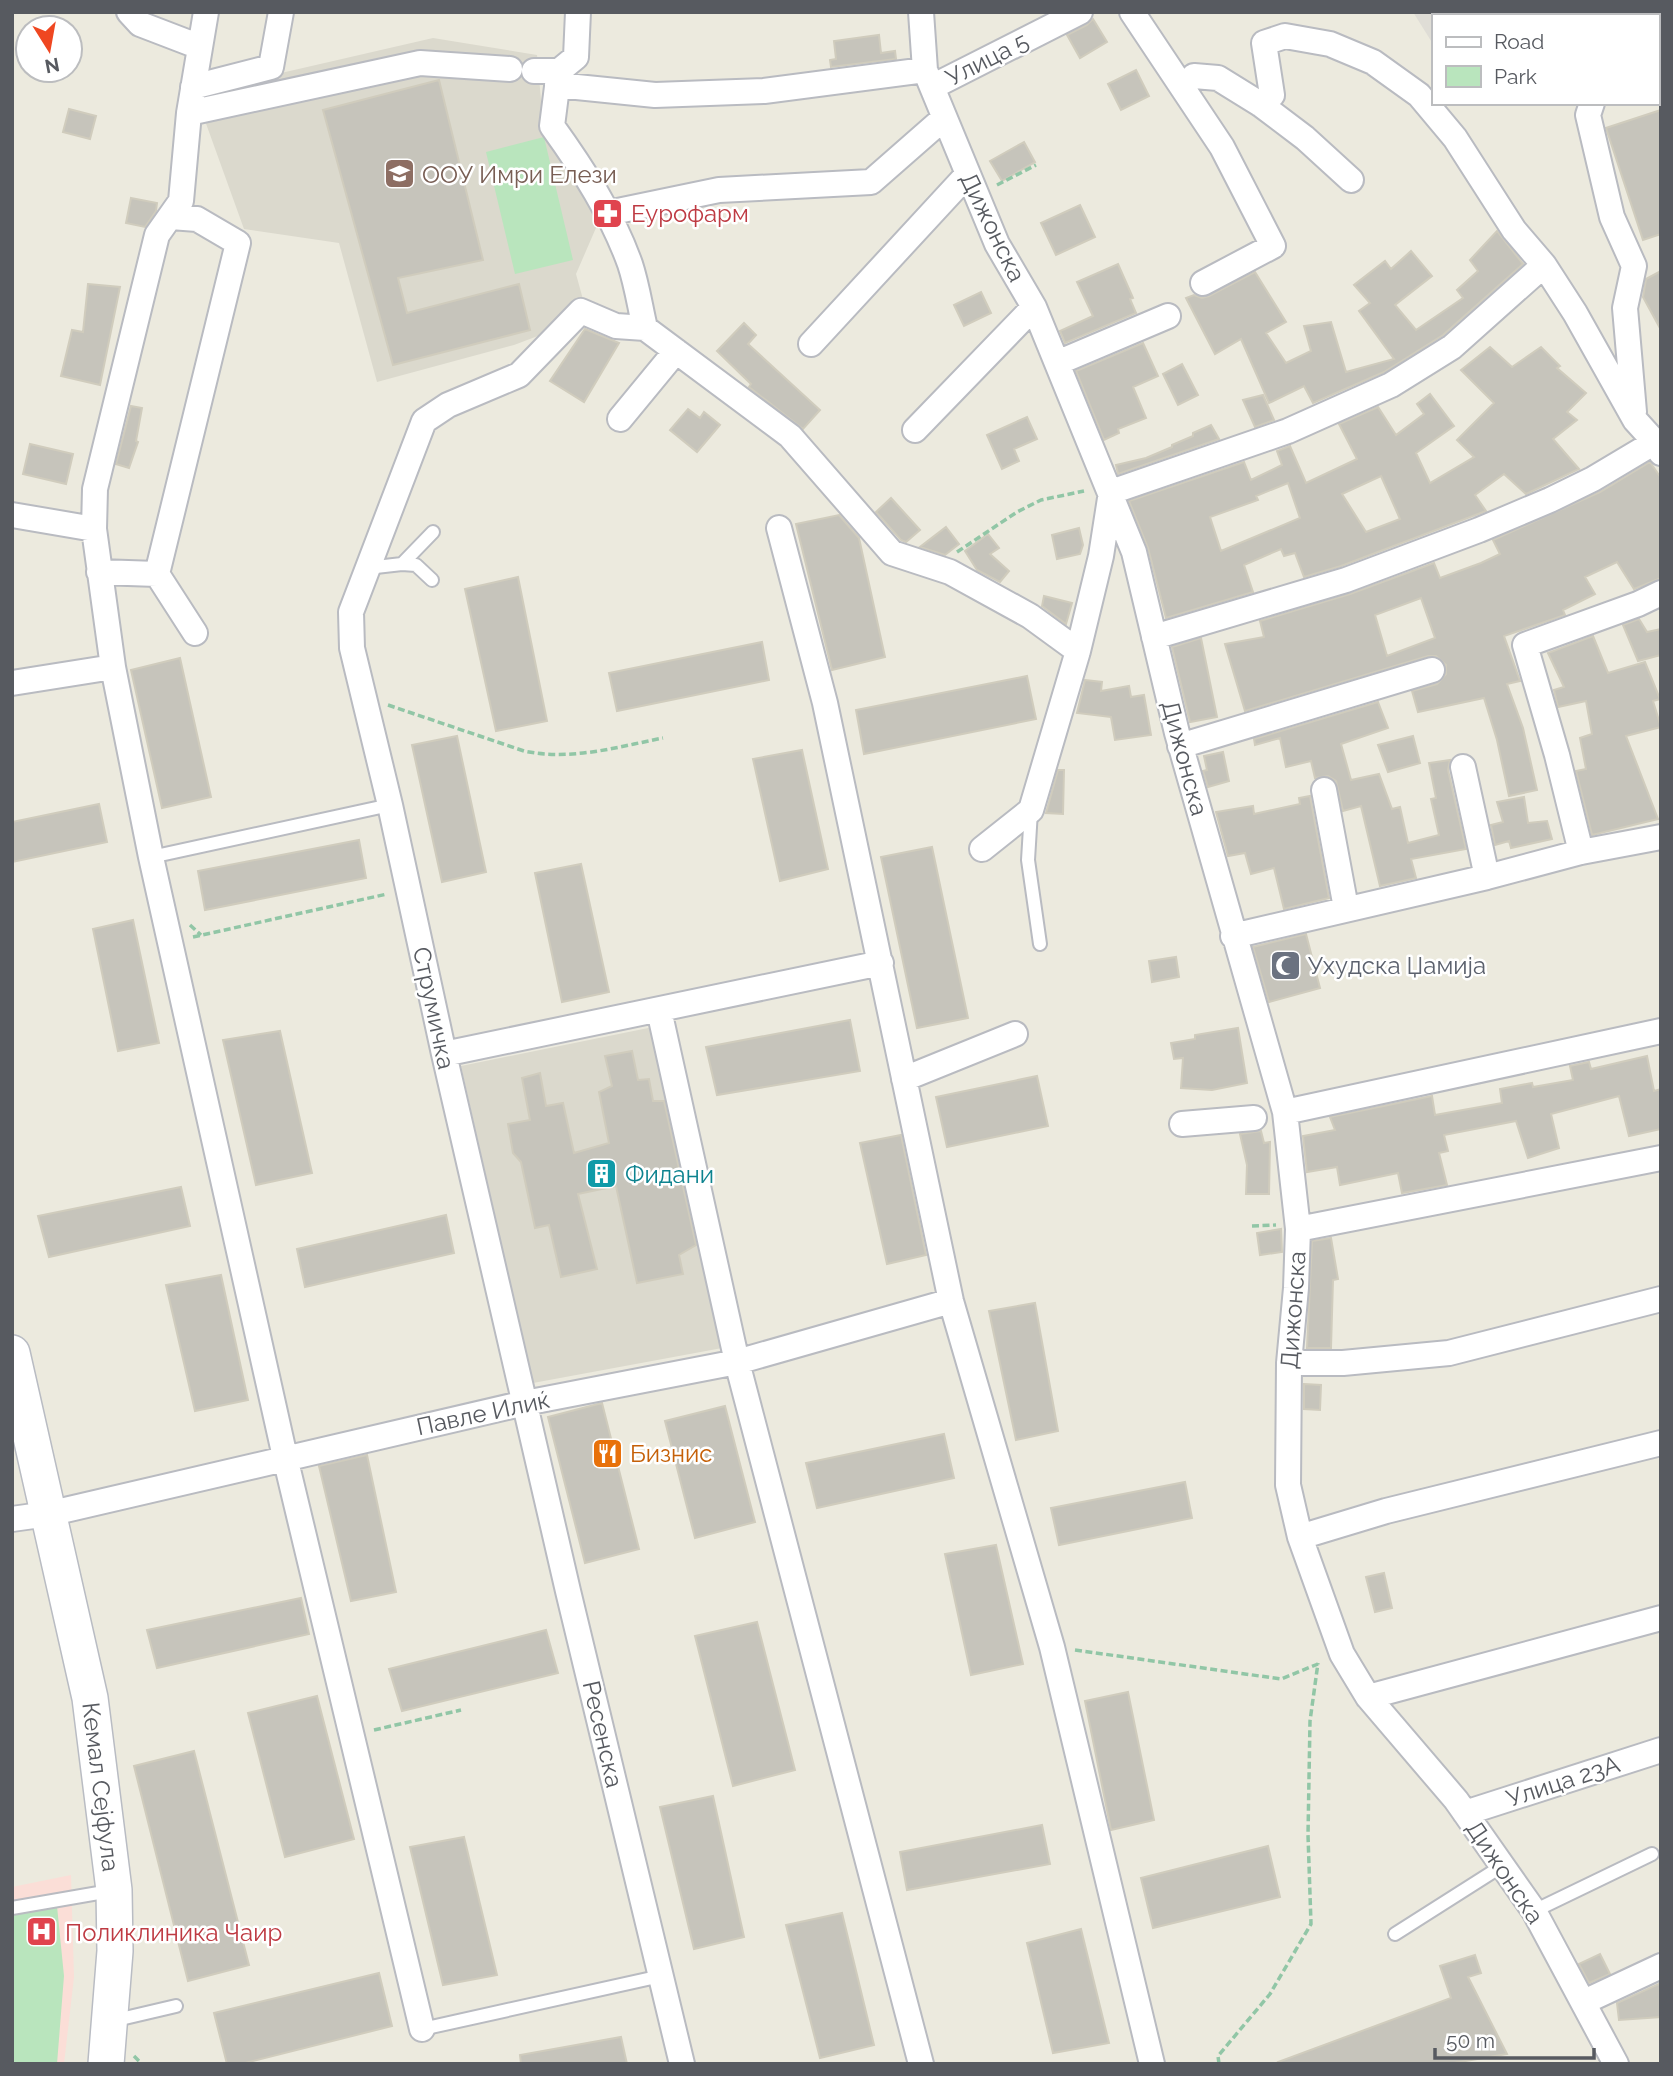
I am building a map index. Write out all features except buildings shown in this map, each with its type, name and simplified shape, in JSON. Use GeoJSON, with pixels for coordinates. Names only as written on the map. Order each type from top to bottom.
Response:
{"type":"FeatureCollection","features":[{"type":"Feature","properties":{"kind":"street"},"geometry":{"type":"LineString","coordinates":[[129,12],[139,24],[200,47]]}},
{"type":"Feature","properties":{"kind":"street"},"geometry":{"type":"LineString","coordinates":[[206,12],[189,113],[181,201],[157,235],[95,489],[94,528],[113,667],[151,857],[285,1457],[422,2029]]}},
{"type":"Feature","properties":{"kind":"street"},"geometry":{"type":"LineString","coordinates":[[194,87],[271,67],[281,12]]}},
{"type":"Feature","properties":{"kind":"street"},"geometry":{"type":"LineString","coordinates":[[578,12],[576,57],[558,78],[552,126],[608,213],[630,265],[645,328]]}},
{"type":"Feature","properties":{"kind":"street","name":"Дижонска"},"geometry":{"type":"LineString","coordinates":[[921,12],[928,79],[997,244],[1034,307],[1135,552],[1180,746],[1285,1112],[1289,1227],[1296,1288],[1289,1363],[1288,1485],[1300,1537],[1342,1654],[1368,1697],[1465,1812],[1534,1911],[1616,2064]]}},
{"type":"Feature","properties":{"kind":"street","name":"Улица 5"},"geometry":{"type":"LineString","coordinates":[[928,79],[1080,12]]}},
{"type":"Feature","properties":{"kind":"street"},"geometry":{"type":"LineString","coordinates":[[1132,12],[1222,147],[1273,246],[1203,283]]}},
{"type":"Feature","properties":{"kind":"street"},"geometry":{"type":"LineString","coordinates":[[1154,637],[1346,580],[1479,530],[1658,447],[1635,420],[1545,265],[1514,230],[1455,138],[1419,95],[1373,62],[1330,44],[1285,36],[1264,43],[1272,95],[1260,104]]}},
{"type":"Feature","properties":{"kind":"street"},"geometry":{"type":"LineString","coordinates":[[1161,54],[1194,76],[1219,112]]}},
{"type":"Feature","properties":{"kind":"street"},"geometry":{"type":"LineString","coordinates":[[189,113],[420,63],[522,70],[669,95],[928,79]]}},
{"type":"Feature","properties":{"kind":"street"},"geometry":{"type":"LineString","coordinates":[[1194,76],[1218,78],[1260,104],[1305,138],[1351,180]]}},
{"type":"Feature","properties":{"kind":"street"},"geometry":{"type":"LineString","coordinates":[[1591,105],[1588,115],[1612,217],[1634,266],[1625,308],[1635,420]]}},
{"type":"Feature","properties":{"kind":"street"},"geometry":{"type":"LineString","coordinates":[[608,213],[719,190],[871,182],[944,118]]}},
{"type":"Feature","properties":{"kind":"street"},"geometry":{"type":"LineString","coordinates":[[811,344],[972,186]]}},
{"type":"Feature","properties":{"kind":"street"},"geometry":{"type":"LineString","coordinates":[[171,217],[197,219],[238,243],[157,574],[195,633]]}},
{"type":"Feature","properties":{"kind":"street"},"geometry":{"type":"LineString","coordinates":[[982,849],[1031,810],[1078,651],[1101,556],[1111,492],[1287,431],[1391,385],[1452,347],[1545,265]]}},
{"type":"Feature","properties":{"kind":"street"},"geometry":{"type":"LineString","coordinates":[[915,430],[1034,307]]}},
{"type":"Feature","properties":{"kind":"street"},"geometry":{"type":"LineString","coordinates":[[366,568],[424,421],[448,405],[519,375],[582,311],[616,326],[645,328],[790,436],[892,553],[944,570],[1030,616],[1078,651]]}},
{"type":"Feature","properties":{"kind":"street"},"geometry":{"type":"LineString","coordinates":[[1056,363],[1168,316]]}},
{"type":"Feature","properties":{"kind":"street"},"geometry":{"type":"LineString","coordinates":[[620,419],[676,351]]}},
{"type":"Feature","properties":{"kind":"street"},"geometry":{"type":"LineString","coordinates":[[12,515],[94,528]]}},
{"type":"Feature","properties":{"kind":"street"},"geometry":{"type":"LineString","coordinates":[[779,528],[825,702],[951,1301],[1052,1647],[1152,2064]]}},
{"type":"Feature","properties":{"kind":"street","name":"Струмичка"},"geometry":{"type":"LineString","coordinates":[[366,568],[351,612],[352,648],[525,1403]]}},
{"type":"Feature","properties":{"kind":"street"},"geometry":{"type":"LineString","coordinates":[[99,572],[157,574]]}},
{"type":"Feature","properties":{"kind":"street"},"geometry":{"type":"LineString","coordinates":[[1581,852],[1557,755],[1525,645],[1661,593]]}},
{"type":"Feature","properties":{"kind":"street"},"geometry":{"type":"LineString","coordinates":[[12,682],[113,667]]}},
{"type":"Feature","properties":{"kind":"street"},"geometry":{"type":"LineString","coordinates":[[1180,746],[1432,670]]}},
{"type":"Feature","properties":{"kind":"street"},"geometry":{"type":"LineString","coordinates":[[1463,767],[1487,877]]}},
{"type":"Feature","properties":{"kind":"street"},"geometry":{"type":"LineString","coordinates":[[1324,790],[1346,908]]}},
{"type":"Feature","properties":{"kind":"street"},"geometry":{"type":"LineString","coordinates":[[1233,936],[1487,877],[1581,852],[1661,837]]}},
{"type":"Feature","properties":{"kind":"street"},"geometry":{"type":"LineString","coordinates":[[444,1054],[881,963]]}},
{"type":"Feature","properties":{"kind":"street"},"geometry":{"type":"LineString","coordinates":[[659,1010],[737,1362],[921,2064]]}},
{"type":"Feature","properties":{"kind":"street"},"geometry":{"type":"LineString","coordinates":[[1285,1112],[1661,1031]]}},
{"type":"Feature","properties":{"kind":"street"},"geometry":{"type":"LineString","coordinates":[[904,1079],[1015,1034]]}},
{"type":"Feature","properties":{"kind":"street"},"geometry":{"type":"LineString","coordinates":[[1182,1124],[1255,1118]]}},
{"type":"Feature","properties":{"kind":"street"},"geometry":{"type":"LineString","coordinates":[[1289,1227],[1661,1157]]}},
{"type":"Feature","properties":{"kind":"street"},"geometry":{"type":"LineString","coordinates":[[1289,1363],[1343,1363],[1449,1353],[1661,1299]]}},
{"type":"Feature","properties":{"kind":"street","name":"Павле Илиќ"},"geometry":{"type":"LineString","coordinates":[[12,1519],[48,1514],[525,1403],[737,1362],[951,1301]]}},
{"type":"Feature","properties":{"kind":"street","name":"Кемал Сејфула"},"geometry":{"type":"LineString","coordinates":[[15,1366],[90,1698],[114,1890],[115,1951],[106,2064]]}},
{"type":"Feature","properties":{"kind":"street","name":"Ресенска"},"geometry":{"type":"LineString","coordinates":[[525,1403],[682,2064]]}},
{"type":"Feature","properties":{"kind":"street"},"geometry":{"type":"LineString","coordinates":[[1300,1537],[1386,1511],[1661,1443]]}},
{"type":"Feature","properties":{"kind":"street"},"geometry":{"type":"LineString","coordinates":[[1368,1697],[1661,1618]]}},
{"type":"Feature","properties":{"kind":"street","name":"Улица 23А"},"geometry":{"type":"LineString","coordinates":[[1465,1812],[1661,1750]]}},
{"type":"Feature","properties":{"kind":"street"},"geometry":{"type":"LineString","coordinates":[[1584,2003],[1661,1966]]}},
{"type":"Feature","properties":{"kind":"lane"},"geometry":{"type":"LineString","coordinates":[[402,564],[433,532]]}},
{"type":"Feature","properties":{"kind":"lane"},"geometry":{"type":"LineString","coordinates":[[366,568],[416,565],[432,580]]}},
{"type":"Feature","properties":{"kind":"lane"},"geometry":{"type":"LineString","coordinates":[[151,857],[390,805]]}},
{"type":"Feature","properties":{"kind":"lane"},"geometry":{"type":"LineString","coordinates":[[1031,810],[1028,860],[1040,944]]}},
{"type":"Feature","properties":{"kind":"lane"},"geometry":{"type":"LineString","coordinates":[[1534,1911],[1652,1854]]}},
{"type":"Feature","properties":{"kind":"lane"},"geometry":{"type":"LineString","coordinates":[[1395,1934],[1502,1866]]}},
{"type":"Feature","properties":{"kind":"lane"},"geometry":{"type":"LineString","coordinates":[[12,1908],[114,1890]]}},
{"type":"Feature","properties":{"kind":"lane"},"geometry":{"type":"LineString","coordinates":[[422,2029],[661,1976]]}},
{"type":"Feature","properties":{"kind":"lane"},"geometry":{"type":"LineString","coordinates":[[110,2021],[176,2006]]}},
{"type":"Feature","properties":{"kind":"path"},"geometry":{"type":"LineString","coordinates":[[972,186],[1036,165]]}},
{"type":"Feature","properties":{"kind":"path"},"geometry":{"type":"LineString","coordinates":[[944,570],[952,555],[1017,512],[1041,500],[1086,491],[1111,492]]}},
{"type":"Feature","properties":{"kind":"path"},"geometry":{"type":"LineString","coordinates":[[364,698],[546,756],[586,753],[663,738]]}},
{"type":"Feature","properties":{"kind":"path"},"geometry":{"type":"LineString","coordinates":[[170,942],[408,889]]}},
{"type":"Feature","properties":{"kind":"path"},"geometry":{"type":"LineString","coordinates":[[1252,1226],[1289,1227]]}},
{"type":"Feature","properties":{"kind":"path"},"geometry":{"type":"LineString","coordinates":[[1052,1647],[1281,1679],[1318,1663],[1310,1721],[1308,1835],[1311,1924],[1270,1994],[1218,2056],[1219,2064]]}},
{"type":"Feature","properties":{"kind":"path"},"geometry":{"type":"LineString","coordinates":[[352,1734],[460,1710]]}},
{"type":"Feature","properties":{"kind":"shaded area"},"geometry":{"type":"Polygon","coordinates":[[[1413,12],[1661,12],[1659,22],[1659,14],[1432,14],[1432,42],[1413,12]]]}},
{"type":"Feature","properties":{"kind":"shaded area","name":"ООУ Имри Елези"},"geometry":{"type":"Polygon","coordinates":[[[433,38],[537,55],[544,134],[602,214],[576,274],[584,303],[559,328],[514,345],[377,382],[339,243],[244,229],[195,93],[433,38]]]}},
{"type":"Feature","properties":{"kind":"shaded area"},"geometry":{"type":"Polygon","coordinates":[[[658,1026],[733,1346],[533,1383],[461,1066],[658,1026]]]}},
{"type":"Feature","properties":{"kind":"shaded area","name":"Поликлиника Чаир"},"geometry":{"type":"Polygon","coordinates":[[[71,1875],[74,1977],[64,2064],[12,2064],[12,1887],[71,1875]]]}},
{"type":"Feature","properties":{"kind":"green space"},"geometry":{"type":"Polygon","coordinates":[[[544,137],[573,260],[515,274],[486,152],[544,137]]]}},
{"type":"Feature","properties":{"kind":"green space","name":"Поликлиника Чаир"},"geometry":{"type":"Polygon","coordinates":[[[57,1906],[64,1976],[57,2064],[12,2064],[12,1915],[57,1906]]]}},
{"type":"Feature","properties":{"kind":"place","name":"ООУ Имри Елези"},"geometry":{"type":"Point","coordinates":[399,174]}},
{"type":"Feature","properties":{"kind":"place","name":"Еурофарм"},"geometry":{"type":"Point","coordinates":[608,213]}},
{"type":"Feature","properties":{"kind":"place","name":"Ухудска Џамија"},"geometry":{"type":"Point","coordinates":[1285,965]}},
{"type":"Feature","properties":{"kind":"place","name":"Фидани"},"geometry":{"type":"Point","coordinates":[602,1174]}},
{"type":"Feature","properties":{"kind":"place","name":"Бизнис"},"geometry":{"type":"Point","coordinates":[607,1453]}},
{"type":"Feature","properties":{"kind":"place","name":"Поликлиника Чаир"},"geometry":{"type":"Point","coordinates":[42,1932]}}]}
